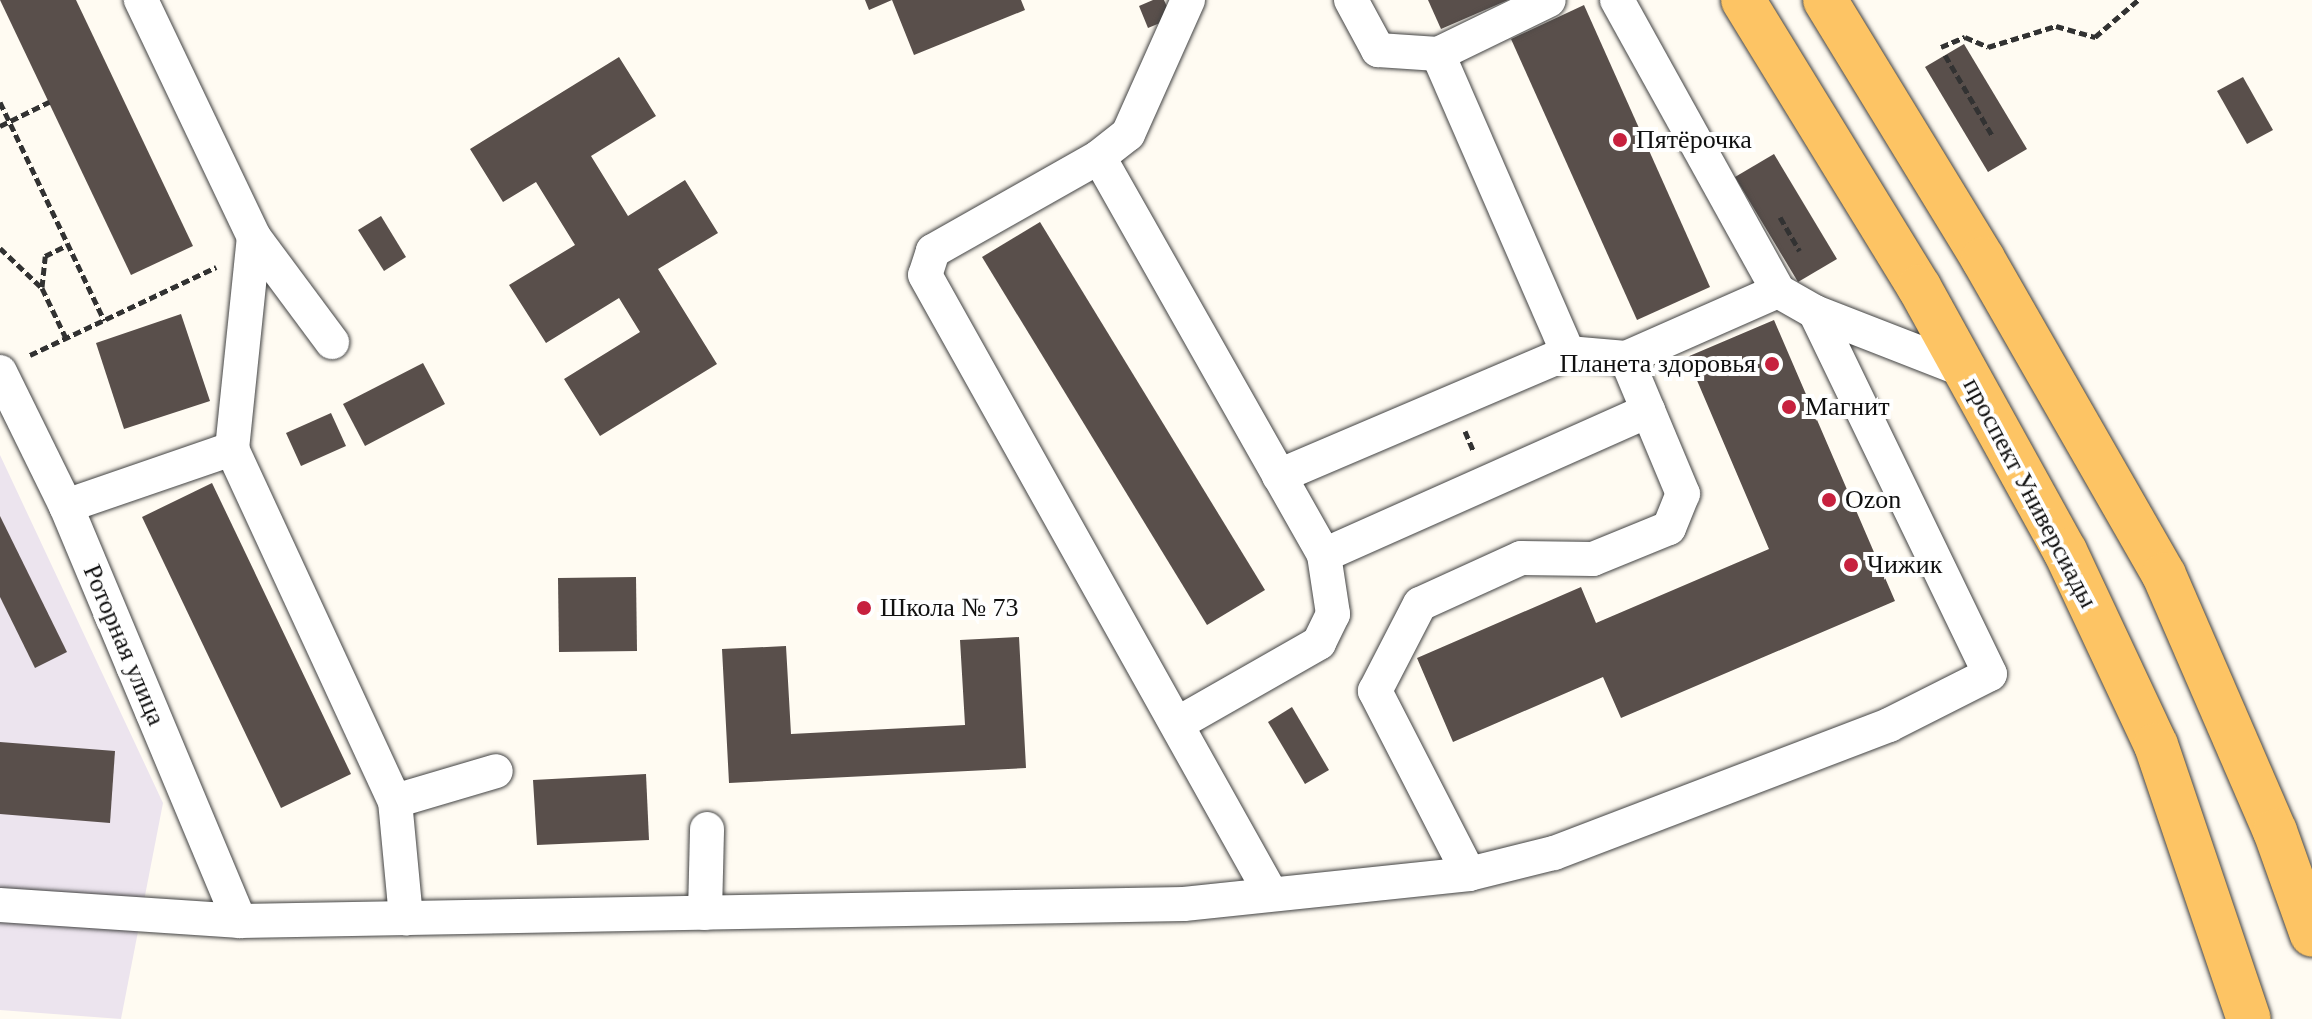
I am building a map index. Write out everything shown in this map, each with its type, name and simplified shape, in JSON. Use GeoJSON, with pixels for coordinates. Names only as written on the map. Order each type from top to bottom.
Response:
{"type":"FeatureCollection","features":[{"type":"Feature","properties":{"kind":"main road","name":"проспект Универсиады"},"geometry":{"type":"LineString","coordinates":[[1743,0],[1964,370],[2065,551],[2156,745],[2249,1019]]}},
{"type":"Feature","properties":{"kind":"main road"},"geometry":{"type":"LineString","coordinates":[[1825,0],[1983,259],[2164,575],[2275,831],[2312,935]]}},
{"type":"Feature","properties":{"kind":"street"},"geometry":{"type":"LineString","coordinates":[[141,0],[253,243],[332,342]]}},
{"type":"Feature","properties":{"kind":"street"},"geometry":{"type":"LineString","coordinates":[[1188,0],[1128,134],[1099,157],[933,251],[925,275],[1179,723],[1270,892]]}},
{"type":"Feature","properties":{"kind":"street"},"geometry":{"type":"LineString","coordinates":[[1351,0],[1378,50],[1438,54],[1549,0]]}},
{"type":"Feature","properties":{"kind":"street"},"geometry":{"type":"LineString","coordinates":[[1617,0],[1778,291],[1815,312],[1964,370]]}},
{"type":"Feature","properties":{"kind":"street"},"geometry":{"type":"LineString","coordinates":[[1438,54],[1568,353]]}},
{"type":"Feature","properties":{"kind":"street"},"geometry":{"type":"LineString","coordinates":[[1099,157],[1324,555],[1333,614],[1319,643],[1179,723]]}},
{"type":"Feature","properties":{"kind":"street"},"geometry":{"type":"LineString","coordinates":[[253,243],[232,449],[395,801],[406,918]]}},
{"type":"Feature","properties":{"kind":"street"},"geometry":{"type":"LineString","coordinates":[[1279,476],[1568,353],[1626,358],[1778,291]]}},
{"type":"Feature","properties":{"kind":"street"},"geometry":{"type":"LineString","coordinates":[[0,905],[240,921],[1184,904],[1270,892],[1469,874],[1554,853],[1889,725],[1990,674],[1815,312]]}},
{"type":"Feature","properties":{"kind":"street"},"geometry":{"type":"LineString","coordinates":[[1469,874],[1375,691],[1420,604],[1521,558],[1593,559],[1669,528],[1683,494],[1626,358]]}},
{"type":"Feature","properties":{"kind":"street","name":"Роторная улица"},"geometry":{"type":"LineString","coordinates":[[13,364],[66,506],[240,921]]}},
{"type":"Feature","properties":{"kind":"street"},"geometry":{"type":"LineString","coordinates":[[1324,555],[1648,411]]}},
{"type":"Feature","properties":{"kind":"street"},"geometry":{"type":"LineString","coordinates":[[66,506],[232,449]]}},
{"type":"Feature","properties":{"kind":"street"},"geometry":{"type":"LineString","coordinates":[[395,801],[496,771]]}},
{"type":"Feature","properties":{"kind":"street"},"geometry":{"type":"LineString","coordinates":[[705,913],[707,829]]}},
{"type":"Feature","properties":{"kind":"path"},"geometry":{"type":"LineString","coordinates":[[1941,47],[1965,37],[1988,47],[2056,26],[2095,37],[2138,0]]}},
{"type":"Feature","properties":{"kind":"path"},"geometry":{"type":"LineString","coordinates":[[1945,55],[1992,135]]}},
{"type":"Feature","properties":{"kind":"path"},"geometry":{"type":"LineString","coordinates":[[0,102],[104,320]]}},
{"type":"Feature","properties":{"kind":"path"},"geometry":{"type":"LineString","coordinates":[[0,126],[49,102]]}},
{"type":"Feature","properties":{"kind":"path"},"geometry":{"type":"LineString","coordinates":[[0,116],[10,122]]}},
{"type":"Feature","properties":{"kind":"path"},"geometry":{"type":"LineString","coordinates":[[13,364],[253,243]]}},
{"type":"Feature","properties":{"kind":"path"},"geometry":{"type":"LineString","coordinates":[[42,288],[45,256],[68,245]]}},
{"type":"Feature","properties":{"kind":"path"},"geometry":{"type":"LineString","coordinates":[[0,248],[42,288],[66,338]]}},
{"type":"Feature","properties":{"kind":"shaded area"},"geometry":{"type":"Polygon","coordinates":[[[0,455],[163,803],[121,1019],[0,1010],[0,455]]]}},
{"type":"Feature","properties":{"kind":"building"},"geometry":{"type":"Polygon","coordinates":[[[0,0],[76,0],[193,246],[131,275],[0,0]]]}},
{"type":"Feature","properties":{"kind":"building"},"geometry":{"type":"Polygon","coordinates":[[[865,0],[892,0],[869,10],[865,0]]]}},
{"type":"Feature","properties":{"kind":"building"},"geometry":{"type":"Polygon","coordinates":[[[892,0],[1021,0],[1025,10],[914,55],[892,0]]]}},
{"type":"Feature","properties":{"kind":"building"},"geometry":{"type":"Polygon","coordinates":[[[1153,0],[1164,0],[1172,18],[1148,28],[1139,6],[1153,0]]]}},
{"type":"Feature","properties":{"kind":"building"},"geometry":{"type":"Polygon","coordinates":[[[1428,0],[1508,0],[1441,29],[1428,0]]]}},
{"type":"Feature","properties":{"kind":"building"},"geometry":{"type":"Polygon","coordinates":[[[1584,5],[1710,287],[1637,320],[1511,39],[1584,5]]]}},
{"type":"Feature","properties":{"kind":"building"},"geometry":{"type":"Polygon","coordinates":[[[1964,44],[2027,149],[1988,172],[1925,67],[1964,44]]]}},
{"type":"Feature","properties":{"kind":"building"},"geometry":{"type":"Polygon","coordinates":[[[619,57],[656,116],[591,156],[628,216],[685,180],[718,233],[658,269],[717,364],[600,436],[564,379],[640,332],[619,298],[546,343],[509,285],[575,245],[536,182],[503,202],[470,149],[619,57]]]}},
{"type":"Feature","properties":{"kind":"building"},"geometry":{"type":"Polygon","coordinates":[[[2243,77],[2273,130],[2247,144],[2217,91],[2243,77]]]}},
{"type":"Feature","properties":{"kind":"building"},"geometry":{"type":"Polygon","coordinates":[[[1774,154],[1837,259],[1798,282],[1735,177],[1774,154]]]}},
{"type":"Feature","properties":{"kind":"building"},"geometry":{"type":"Polygon","coordinates":[[[381,216],[406,257],[384,271],[358,230],[381,216]]]}},
{"type":"Feature","properties":{"kind":"building"},"geometry":{"type":"Polygon","coordinates":[[[1040,222],[1265,590],[1207,625],[982,257],[1040,222]]]}},
{"type":"Feature","properties":{"kind":"building"},"geometry":{"type":"Polygon","coordinates":[[[181,314],[210,401],[124,429],[96,343],[181,314]]]}},
{"type":"Feature","properties":{"kind":"building"},"geometry":{"type":"Polygon","coordinates":[[[1774,320],[1895,601],[1621,718],[1603,677],[1453,742],[1417,658],[1581,587],[1596,623],[1769,549],[1687,357],[1774,320]]]}},
{"type":"Feature","properties":{"kind":"building"},"geometry":{"type":"Polygon","coordinates":[[[423,363],[445,404],[365,446],[343,404],[423,363]]]}},
{"type":"Feature","properties":{"kind":"building"},"geometry":{"type":"Polygon","coordinates":[[[331,413],[346,446],[301,466],[286,433],[331,413]]]}},
{"type":"Feature","properties":{"kind":"building"},"geometry":{"type":"Polygon","coordinates":[[[212,483],[351,774],[281,808],[142,517],[212,483]]]}},
{"type":"Feature","properties":{"kind":"building"},"geometry":{"type":"Polygon","coordinates":[[[0,516],[67,652],[35,668],[0,597],[0,516]]]}},
{"type":"Feature","properties":{"kind":"building"},"geometry":{"type":"Polygon","coordinates":[[[636,577],[637,651],[559,652],[558,578],[636,577]]]}},
{"type":"Feature","properties":{"kind":"building"},"geometry":{"type":"Polygon","coordinates":[[[1019,637],[1026,768],[729,783],[722,649],[786,646],[791,734],[965,725],[960,640],[1019,637]]]}},
{"type":"Feature","properties":{"kind":"building"},"geometry":{"type":"Polygon","coordinates":[[[1292,707],[1329,770],[1305,784],[1268,722],[1292,707]]]}},
{"type":"Feature","properties":{"kind":"building"},"geometry":{"type":"Polygon","coordinates":[[[0,742],[115,751],[110,823],[0,814],[0,742]]]}},
{"type":"Feature","properties":{"kind":"building"},"geometry":{"type":"Polygon","coordinates":[[[646,774],[649,840],[537,845],[533,780],[646,774]]]}},
{"type":"Feature","properties":{"kind":"place","name":"Пятёрочка"},"geometry":{"type":"Point","coordinates":[1620,140]}},
{"type":"Feature","properties":{"kind":"place","name":"Планета здоровья"},"geometry":{"type":"Point","coordinates":[1772,364]}},
{"type":"Feature","properties":{"kind":"place","name":"Магнит"},"geometry":{"type":"Point","coordinates":[1789,407]}},
{"type":"Feature","properties":{"kind":"place","name":"Ozon"},"geometry":{"type":"Point","coordinates":[1829,500]}},
{"type":"Feature","properties":{"kind":"place","name":"Чижик"},"geometry":{"type":"Point","coordinates":[1851,565]}},
{"type":"Feature","properties":{"kind":"place","name":"Школа № 73"},"geometry":{"type":"Point","coordinates":[864,608]}}]}
